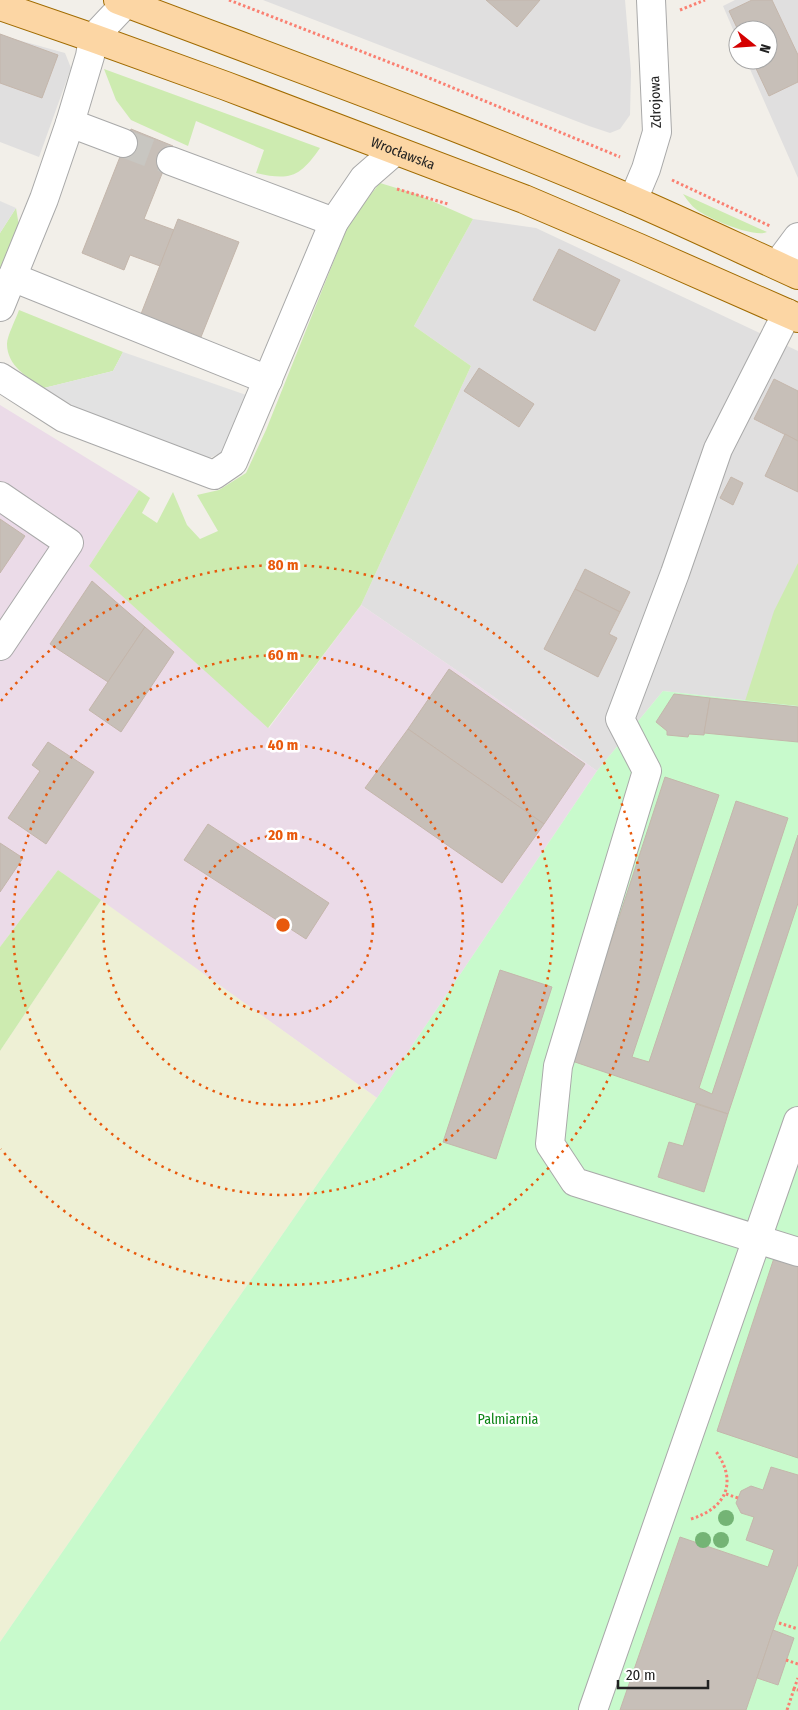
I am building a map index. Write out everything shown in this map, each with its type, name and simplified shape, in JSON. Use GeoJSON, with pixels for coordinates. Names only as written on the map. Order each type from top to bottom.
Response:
{"type":"FeatureCollection","features":[{"type":"Feature","properties":{"kind":"main road"},"geometry":{"type":"LineString","coordinates":[[122,2],[385,100],[633,200],[787,270]]}},
{"type":"Feature","properties":{"kind":"main road","name":"Wrocławska"},"geometry":{"type":"LineString","coordinates":[[0,6],[93,38],[524,199],[792,316]]}},
{"type":"Feature","properties":{"kind":"street","name":"Zdrojowa"},"geometry":{"type":"LineString","coordinates":[[633,200],[646,169],[657,132],[651,0]]}},
{"type":"Feature","properties":{"kind":"street"},"geometry":{"type":"LineString","coordinates":[[0,307],[44,199],[70,124],[90,56],[93,38],[122,2]]}},
{"type":"Feature","properties":{"kind":"street"},"geometry":{"type":"LineString","coordinates":[[70,124],[123,143]]}},
{"type":"Feature","properties":{"kind":"street"},"geometry":{"type":"LineString","coordinates":[[0,377],[64,418],[214,475],[232,462],[334,222],[364,178],[395,151]]}},
{"type":"Feature","properties":{"kind":"street"},"geometry":{"type":"LineString","coordinates":[[171,161],[334,222]]}},
{"type":"Feature","properties":{"kind":"street"},"geometry":{"type":"LineString","coordinates":[[787,270],[797,238]]}},
{"type":"Feature","properties":{"kind":"street"},"geometry":{"type":"LineString","coordinates":[[12,277],[268,380]]}},
{"type":"Feature","properties":{"kind":"street"},"geometry":{"type":"LineString","coordinates":[[792,316],[718,449],[675,573],[620,719],[647,771],[558,1066],[550,1144],[575,1182],[798,1252]]}},
{"type":"Feature","properties":{"kind":"street"},"geometry":{"type":"LineString","coordinates":[[0,496],[69,543],[0,646]]}},
{"type":"Feature","properties":{"kind":"street"},"geometry":{"type":"LineString","coordinates":[[593,1710],[691,1433],[798,1121]]}},
{"type":"Feature","properties":{"kind":"path"},"geometry":{"type":"LineString","coordinates":[[229,0],[422,75],[646,169],[797,238]]}},
{"type":"Feature","properties":{"kind":"path"},"geometry":{"type":"LineString","coordinates":[[660,1517],[689,1520],[702,1516],[720,1503],[726,1494],[727,1474],[724,1461],[711,1444],[691,1433]]}},
{"type":"Feature","properties":{"kind":"path"},"geometry":{"type":"LineString","coordinates":[[726,1494],[738,1498]]}},
{"type":"Feature","properties":{"kind":"path"},"geometry":{"type":"LineString","coordinates":[[779,1623],[798,1629]]}},
{"type":"Feature","properties":{"kind":"path"},"geometry":{"type":"LineString","coordinates":[[786,1660],[798,1664]]}},
{"type":"Feature","properties":{"kind":"path"},"geometry":{"type":"LineString","coordinates":[[787,1710],[796,1689],[798,1678]]}},
{"type":"Feature","properties":{"kind":"shaded area"},"geometry":{"type":"Polygon","coordinates":[[[263,0],[625,0],[631,72],[630,115],[620,129],[610,133],[263,0]]]}},
{"type":"Feature","properties":{"kind":"shaded area"},"geometry":{"type":"Polygon","coordinates":[[[735,0],[798,0],[798,178],[750,70],[778,70],[778,20],[729,20],[723,6],[735,0]]]}},
{"type":"Feature","properties":{"kind":"shaded area"},"geometry":{"type":"Polygon","coordinates":[[[0,35],[65,53],[71,68],[39,157],[0,142],[0,35]]]}},
{"type":"Feature","properties":{"kind":"shaded area"},"geometry":{"type":"Polygon","coordinates":[[[0,201],[16,208],[0,233],[0,201]]]}},
{"type":"Feature","properties":{"kind":"shaded area"},"geometry":{"type":"Polygon","coordinates":[[[473,219],[536,228],[798,351],[798,706],[663,691],[597,771],[462,674],[361,605],[471,366],[414,326],[473,219]]]}},
{"type":"Feature","properties":{"kind":"shaded area"},"geometry":{"type":"Polygon","coordinates":[[[123,352],[249,396],[224,451],[208,459],[98,421],[44,388],[113,371],[123,352]]]}},
{"type":"Feature","properties":{"kind":"shaded area"},"geometry":{"type":"Polygon","coordinates":[[[0,405],[139,490],[89,566],[269,728],[361,605],[462,674],[597,771],[377,1098],[58,870],[0,947],[0,405]]]}},
{"type":"Feature","properties":{"kind":"green space"},"geometry":{"type":"Polygon","coordinates":[[[104,69],[320,148],[300,171],[293,174],[278,177],[256,173],[264,150],[196,121],[188,146],[131,120],[116,100],[104,69]]]}},
{"type":"Feature","properties":{"kind":"green space"},"geometry":{"type":"Polygon","coordinates":[[[380,183],[416,194],[473,219],[414,326],[471,366],[361,605],[268,728],[89,566],[139,490],[150,498],[142,513],[157,523],[173,492],[187,525],[200,539],[218,531],[197,495],[219,490],[246,473],[266,430],[351,218],[380,183]]]}},
{"type":"Feature","properties":{"kind":"green space"},"geometry":{"type":"Polygon","coordinates":[[[683,194],[767,232],[753,233],[714,219],[695,208],[683,194]]]}},
{"type":"Feature","properties":{"kind":"green space"},"geometry":{"type":"Polygon","coordinates":[[[16,208],[19,226],[0,268],[0,233],[16,208]]]}},
{"type":"Feature","properties":{"kind":"green space"},"geometry":{"type":"Polygon","coordinates":[[[19,310],[123,352],[113,371],[44,388],[31,380],[14,365],[8,352],[8,337],[19,310]]]}},
{"type":"Feature","properties":{"kind":"green space"},"geometry":{"type":"Polygon","coordinates":[[[798,563],[798,706],[745,701],[774,611],[798,563]]]}},
{"type":"Feature","properties":{"kind":"green space","name":"Palmiarnia"},"geometry":{"type":"Polygon","coordinates":[[[663,691],[798,706],[798,1710],[0,1710],[0,1642],[377,1098],[597,771],[663,691]]]}},
{"type":"Feature","properties":{"kind":"green space"},"geometry":{"type":"Polygon","coordinates":[[[58,870],[101,900],[0,1051],[0,947],[58,870]]]}},
{"type":"Feature","properties":{"kind":"green space"},"geometry":{"type":"Polygon","coordinates":[[[101,900],[377,1098],[0,1642],[0,1051],[101,900]]]}},
{"type":"Feature","properties":{"kind":"building"},"geometry":{"type":"Polygon","coordinates":[[[486,0],[540,0],[517,27],[486,0]]]}},
{"type":"Feature","properties":{"kind":"building"},"geometry":{"type":"Polygon","coordinates":[[[752,0],[772,0],[798,55],[798,82],[769,96],[757,70],[778,70],[778,20],[733,20],[729,11],[752,0]]]}},
{"type":"Feature","properties":{"kind":"building"},"geometry":{"type":"Polygon","coordinates":[[[0,34],[58,55],[42,98],[0,83],[0,34]]]}},
{"type":"Feature","properties":{"kind":"building"},"geometry":{"type":"Polygon","coordinates":[[[131,129],[173,146],[144,219],[174,230],[160,266],[130,255],[124,270],[82,253],[131,129]]]}},
{"type":"Feature","properties":{"kind":"building"},"geometry":{"type":"Polygon","coordinates":[[[178,219],[239,242],[201,337],[141,314],[178,219]]]}},
{"type":"Feature","properties":{"kind":"building"},"geometry":{"type":"Polygon","coordinates":[[[559,249],[620,280],[595,331],[533,300],[559,249]]]}},
{"type":"Feature","properties":{"kind":"building"},"geometry":{"type":"Polygon","coordinates":[[[479,368],[534,404],[519,427],[464,391],[479,368]]]}},
{"type":"Feature","properties":{"kind":"building"},"geometry":{"type":"Polygon","coordinates":[[[774,379],[798,391],[798,441],[754,419],[774,379]]]}},
{"type":"Feature","properties":{"kind":"building"},"geometry":{"type":"Polygon","coordinates":[[[785,434],[798,441],[798,492],[765,476],[785,434]]]}},
{"type":"Feature","properties":{"kind":"building"},"geometry":{"type":"Polygon","coordinates":[[[731,477],[743,483],[733,505],[720,498],[731,477]]]}},
{"type":"Feature","properties":{"kind":"building"},"geometry":{"type":"Polygon","coordinates":[[[0,519],[25,536],[0,573],[0,519]]]}},
{"type":"Feature","properties":{"kind":"building"},"geometry":{"type":"Polygon","coordinates":[[[585,569],[630,592],[620,612],[575,589],[585,569]]]}},
{"type":"Feature","properties":{"kind":"building"},"geometry":{"type":"Polygon","coordinates":[[[92,581],[145,627],[108,682],[50,644],[92,581]]]}},
{"type":"Feature","properties":{"kind":"building"},"geometry":{"type":"Polygon","coordinates":[[[575,589],[620,612],[609,634],[617,638],[598,677],[544,649],[575,589]]]}},
{"type":"Feature","properties":{"kind":"building"},"geometry":{"type":"Polygon","coordinates":[[[145,627],[174,652],[121,732],[89,710],[145,627]]]}},
{"type":"Feature","properties":{"kind":"building"},"geometry":{"type":"Polygon","coordinates":[[[449,669],[585,764],[544,824],[408,729],[449,669]]]}},
{"type":"Feature","properties":{"kind":"building"},"geometry":{"type":"Polygon","coordinates":[[[674,694],[710,698],[704,735],[689,734],[688,737],[667,735],[667,731],[656,722],[674,694]]]}},
{"type":"Feature","properties":{"kind":"building"},"geometry":{"type":"Polygon","coordinates":[[[710,698],[798,707],[798,742],[704,733],[710,698]]]}},
{"type":"Feature","properties":{"kind":"building"},"geometry":{"type":"Polygon","coordinates":[[[408,729],[544,824],[502,883],[365,788],[408,729]]]}},
{"type":"Feature","properties":{"kind":"building"},"geometry":{"type":"Polygon","coordinates":[[[48,742],[94,772],[46,844],[8,818],[40,771],[32,765],[48,742]]]}},
{"type":"Feature","properties":{"kind":"building"},"geometry":{"type":"Polygon","coordinates":[[[665,777],[719,795],[632,1057],[649,1062],[736,801],[788,818],[699,1088],[712,1094],[798,835],[798,903],[728,1114],[572,1061],[665,777]]]}},
{"type":"Feature","properties":{"kind":"building"},"geometry":{"type":"Polygon","coordinates":[[[208,824],[329,903],[306,939],[184,860],[208,824]]]}},
{"type":"Feature","properties":{"kind":"building"},"geometry":{"type":"Polygon","coordinates":[[[0,843],[23,858],[0,892],[0,843]]]}},
{"type":"Feature","properties":{"kind":"building"},"geometry":{"type":"Polygon","coordinates":[[[500,970],[552,987],[496,1159],[443,1142],[500,970]]]}},
{"type":"Feature","properties":{"kind":"building"},"geometry":{"type":"Polygon","coordinates":[[[696,1104],[728,1114],[704,1192],[658,1177],[669,1142],[683,1146],[696,1104]]]}},
{"type":"Feature","properties":{"kind":"building"},"geometry":{"type":"Polygon","coordinates":[[[775,1255],[798,1263],[798,1458],[717,1431],[775,1255]]]}},
{"type":"Feature","properties":{"kind":"building"},"geometry":{"type":"Polygon","coordinates":[[[771,1467],[798,1475],[798,1564],[746,1710],[620,1710],[680,1537],[768,1567],[774,1550],[746,1540],[754,1517],[741,1513],[736,1503],[741,1491],[751,1486],[763,1490],[771,1467]]]}},
{"type":"Feature","properties":{"kind":"building"},"geometry":{"type":"Polygon","coordinates":[[[773,1630],[794,1638],[778,1685],[757,1678],[773,1630]]]}},
{"type":"Feature","properties":{"kind":"tunnel"},"geometry":{"type":"LineString","coordinates":[[123,143],[171,161]]}}]}
